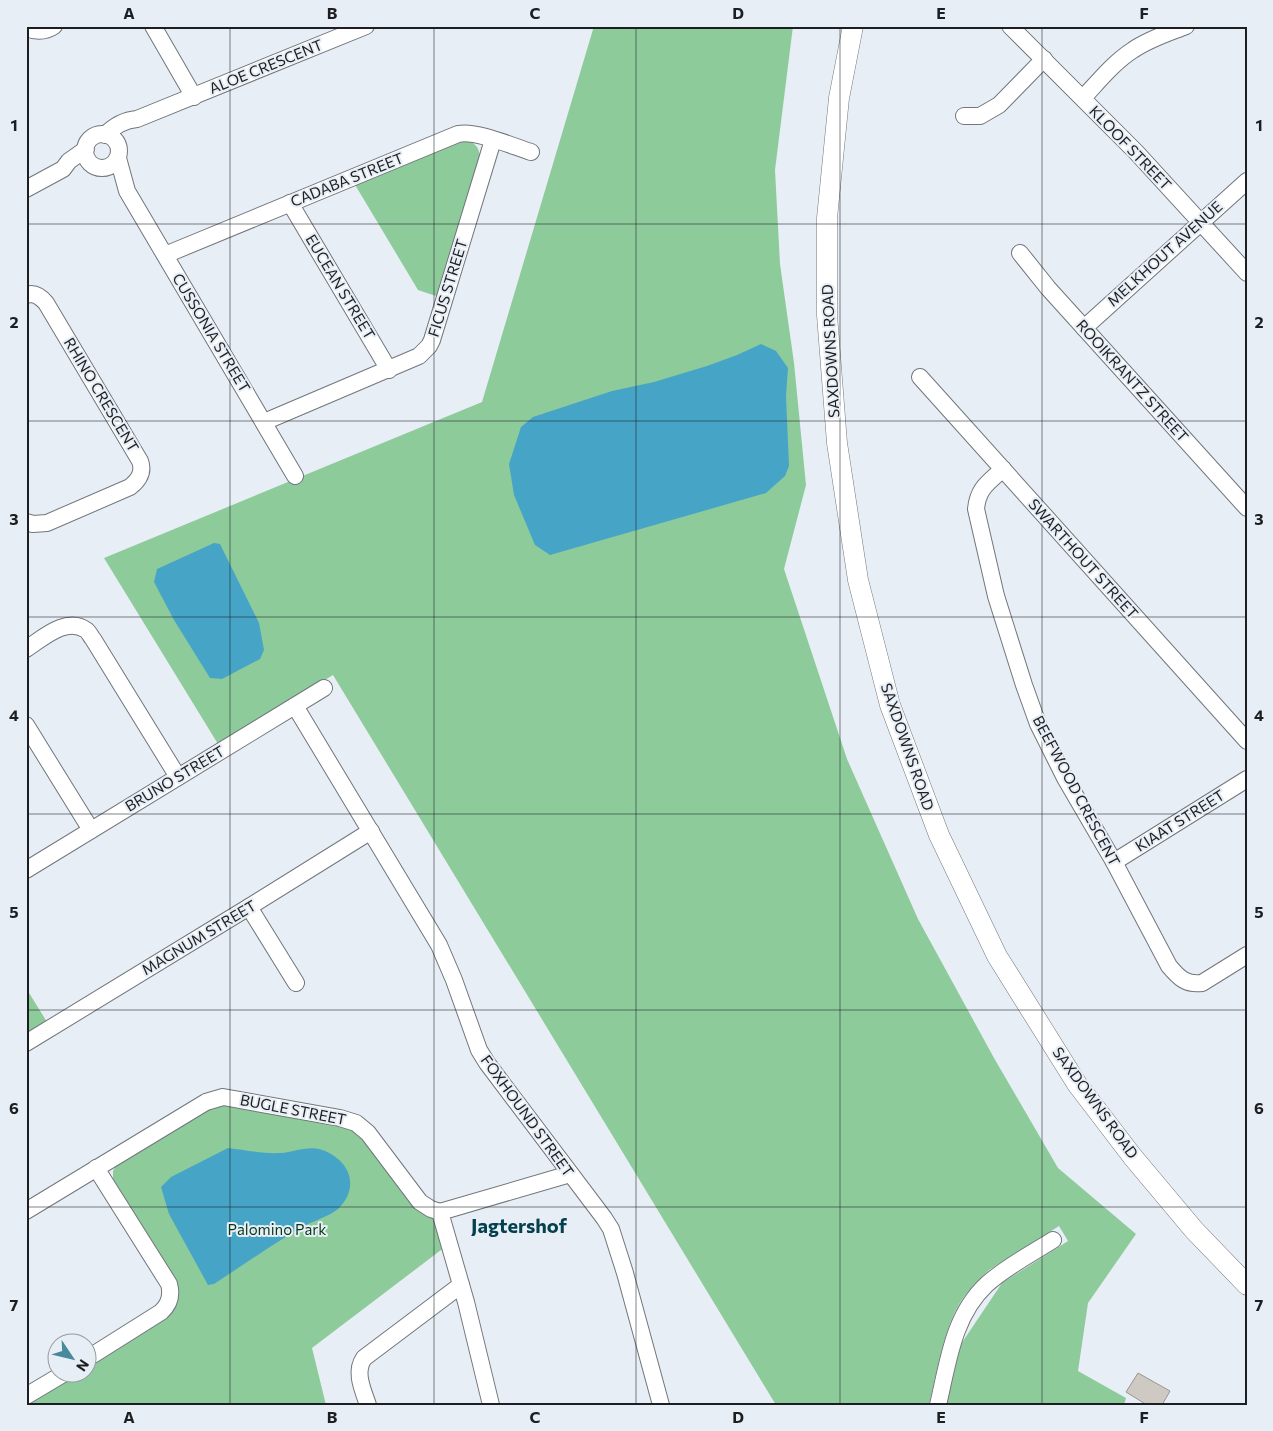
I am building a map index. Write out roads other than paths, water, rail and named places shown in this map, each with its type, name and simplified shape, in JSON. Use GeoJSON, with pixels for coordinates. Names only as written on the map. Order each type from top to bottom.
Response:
{"type":"FeatureCollection","features":[{"type":"Feature","properties":{"kind":"street"},"geometry":{"type":"LineString","coordinates":[[26,28],[39,31],[54,26]]}},
{"type":"Feature","properties":{"kind":"street","name":"ALOE CRESCENT"},"geometry":{"type":"LineString","coordinates":[[153,26],[194,97]]}},
{"type":"Feature","properties":{"kind":"street","name":"ALOE CRESCENT"},"geometry":{"type":"LineString","coordinates":[[105,135],[128,120],[137,120],[366,26]]}},
{"type":"Feature","properties":{"kind":"street","name":"SAXDOWNS ROAD"},"geometry":{"type":"LineString","coordinates":[[853,26],[839,98],[827,218],[827,315],[837,443],[857,570],[890,705],[939,836],[997,956],[1077,1084],[1132,1156],[1194,1230],[1247,1285]]}},
{"type":"Feature","properties":{"kind":"street","name":"KLOOF STREET"},"geometry":{"type":"LineString","coordinates":[[1010,26],[1136,152],[1247,273]]}},
{"type":"Feature","properties":{"kind":"street"},"geometry":{"type":"LineString","coordinates":[[1083,98],[1118,61],[1132,50],[1186,26]]}},
{"type":"Feature","properties":{"kind":"street"},"geometry":{"type":"LineString","coordinates":[[964,116],[980,116],[999,105],[1044,59]]}},
{"type":"Feature","properties":{"kind":"street"},"geometry":{"type":"LineString","coordinates":[[26,189],[63,169],[72,169],[93,160],[112,165],[118,151],[137,120]]}},
{"type":"Feature","properties":{"kind":"street","name":"CADABA STREET"},"geometry":{"type":"LineString","coordinates":[[165,255],[458,134],[476,134],[531,152]]}},
{"type":"Feature","properties":{"kind":"street"},"geometry":{"type":"LineString","coordinates":[[93,160],[86,145],[92,138],[100,135],[114,139],[118,151]]}},
{"type":"Feature","properties":{"kind":"street","name":"FICUS STREET"},"geometry":{"type":"LineString","coordinates":[[264,422],[389,370],[419,356],[429,346],[494,140]]}},
{"type":"Feature","properties":{"kind":"street","name":"CUSSONIA STREET"},"geometry":{"type":"LineString","coordinates":[[118,151],[127,191]]}},
{"type":"Feature","properties":{"kind":"street","name":"CUSSONIA STREET"},"geometry":{"type":"LineString","coordinates":[[93,160],[127,191],[295,476]]}},
{"type":"Feature","properties":{"kind":"street","name":"MELKHOUT AVENUE"},"geometry":{"type":"LineString","coordinates":[[1084,328],[1247,181]]}},
{"type":"Feature","properties":{"kind":"street","name":"EUCEAN STREET"},"geometry":{"type":"LineString","coordinates":[[290,203],[389,370]]}},
{"type":"Feature","properties":{"kind":"street","name":"ROOIKRANTZ STREET"},"geometry":{"type":"LineString","coordinates":[[1020,253],[1048,288],[1247,508]]}},
{"type":"Feature","properties":{"kind":"street","name":"RHINO CRESCENT"},"geometry":{"type":"LineString","coordinates":[[26,295],[35,295],[46,302],[142,467],[140,478],[130,488],[47,523],[32,524],[26,522]]}},
{"type":"Feature","properties":{"kind":"street","name":"SWARTHOUT STREET"},"geometry":{"type":"LineString","coordinates":[[920,377],[1247,741]]}},
{"type":"Feature","properties":{"kind":"street","name":"BEEFWOOD CRESCENT"},"geometry":{"type":"LineString","coordinates":[[1002,469],[983,488],[977,498],[976,509],[996,596],[1024,685],[1038,724],[1065,778],[1114,862],[1169,966],[1178,976],[1194,984],[1202,982],[1247,955]]}},
{"type":"Feature","properties":{"kind":"street"},"geometry":{"type":"LineString","coordinates":[[26,649],[68,625],[86,630],[94,639],[178,777]]}},
{"type":"Feature","properties":{"kind":"street","name":"BRUNO STREET"},"geometry":{"type":"LineString","coordinates":[[26,870],[324,688]]}},
{"type":"Feature","properties":{"kind":"street","name":"FOXHOUND STREET"},"geometry":{"type":"LineString","coordinates":[[295,706],[439,945],[454,980],[479,1050],[487,1064],[611,1229],[625,1273],[660,1405]]}},
{"type":"Feature","properties":{"kind":"street"},"geometry":{"type":"LineString","coordinates":[[26,725],[91,830]]}},
{"type":"Feature","properties":{"kind":"street","name":"KIAAT STREET"},"geometry":{"type":"LineString","coordinates":[[1114,862],[1247,779]]}},
{"type":"Feature","properties":{"kind":"street","name":"MAGNUM STREET"},"geometry":{"type":"LineString","coordinates":[[26,1043],[249,908],[371,831]]}},
{"type":"Feature","properties":{"kind":"street"},"geometry":{"type":"LineString","coordinates":[[249,908],[296,983]]}},
{"type":"Feature","properties":{"kind":"street","name":"BUGLE STREET"},"geometry":{"type":"LineString","coordinates":[[26,1211],[206,1102],[223,1097],[340,1118],[356,1123],[368,1133],[420,1202],[440,1212]]}},
{"type":"Feature","properties":{"kind":"street"},"geometry":{"type":"LineString","coordinates":[[96,1168],[171,1290],[171,1297],[166,1308],[98,1352]]}},
{"type":"Feature","properties":{"kind":"street"},"geometry":{"type":"LineString","coordinates":[[491,1405],[461,1285],[440,1212],[570,1174]]}},
{"type":"Feature","properties":{"kind":"street"},"geometry":{"type":"LineString","coordinates":[[938,1405],[956,1334],[970,1304],[997,1276],[1053,1240]]}},
{"type":"Feature","properties":{"kind":"street"},"geometry":{"type":"LineString","coordinates":[[368,1405],[359,1374],[359,1367],[364,1358],[461,1285]]}},
{"type":"Feature","properties":{"kind":"street"},"geometry":{"type":"LineString","coordinates":[[26,1396],[48,1383]]}},
{"type":"Feature","properties":{"kind":"water"},"geometry":{"type":"Polygon","coordinates":[[[761,344],[776,351],[788,368],[786,396],[789,466],[785,476],[766,493],[550,555],[535,545],[514,495],[509,464],[521,427],[533,417],[612,391],[654,382],[707,366],[761,344]]]}},
{"type":"Feature","properties":{"kind":"water"},"geometry":{"type":"Polygon","coordinates":[[[214,543],[220,544],[259,623],[264,650],[260,659],[222,679],[210,678],[174,620],[154,582],[157,569],[214,543]]]}},
{"type":"Feature","properties":{"kind":"water"},"geometry":{"type":"Polygon","coordinates":[[[228,1148],[275,1153],[310,1148],[319,1149],[329,1153],[344,1165],[350,1182],[349,1191],[345,1200],[335,1211],[304,1226],[214,1284],[208,1285],[169,1214],[161,1187],[171,1177],[228,1148]]]}},
{"type":"Feature","properties":{"kind":"district","name":"Jagtershof"},"geometry":{"type":"Point","coordinates":[519,1226]}},
{"type":"Feature","properties":{"kind":"park label","name":"Palomino Park"},"geometry":{"type":"Point","coordinates":[277,1230]}}]}
